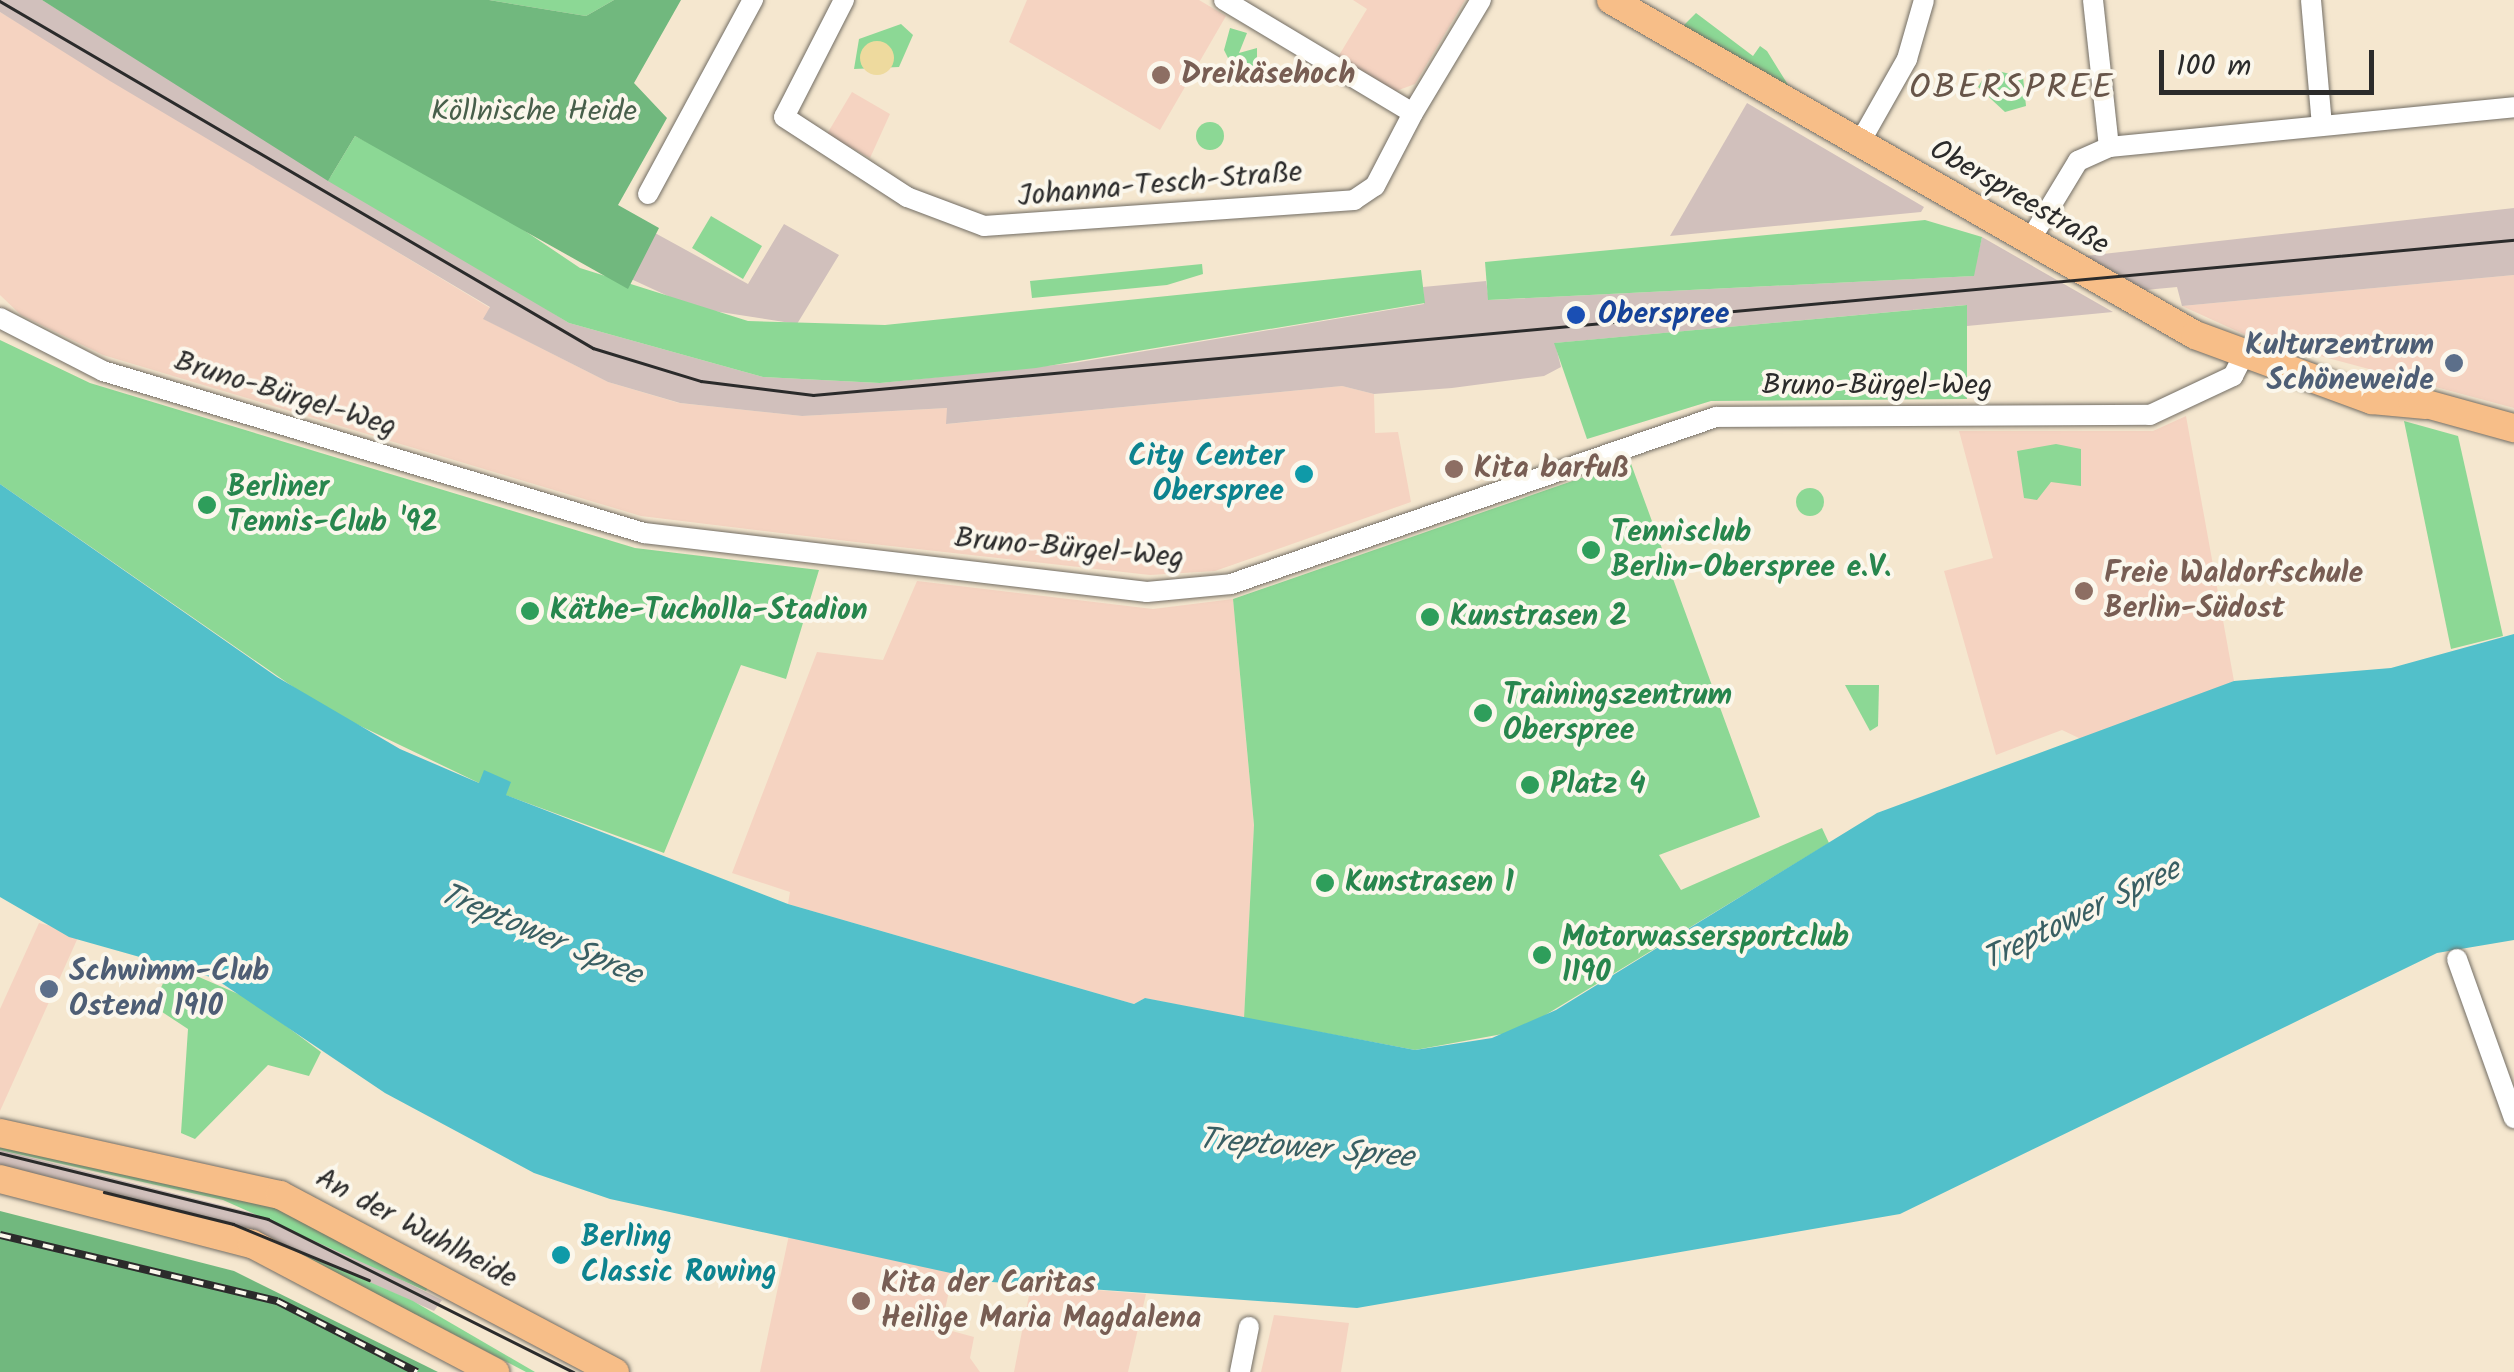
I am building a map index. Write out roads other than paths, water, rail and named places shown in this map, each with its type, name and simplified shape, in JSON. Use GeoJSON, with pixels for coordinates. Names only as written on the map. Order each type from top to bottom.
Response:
{"type":"FeatureCollection","features":[{"type":"Feature","properties":{"kind":"main road","name":"Oberspreestraße"},"geometry":{"type":"LineString","coordinates":[[1612,0],[2029,242],[2243,356],[2514,428]]}},
{"type":"Feature","properties":{"kind":"main road","name":"An der Wuhlheide"},"geometry":{"type":"LineString","coordinates":[[0,1132],[280,1195],[615,1372]]}},
{"type":"Feature","properties":{"kind":"main road"},"geometry":{"type":"LineString","coordinates":[[0,1179],[252,1244],[495,1372]]}},
{"type":"Feature","properties":{"kind":"street"},"geometry":{"type":"LineString","coordinates":[[648,194],[753,0]]}},
{"type":"Feature","properties":{"kind":"street","name":"Johanna-Tesch-Straße"},"geometry":{"type":"LineString","coordinates":[[844,0],[784,117],[907,197],[984,226],[1354,200],[1375,186],[1413,113],[1481,0]]}},
{"type":"Feature","properties":{"kind":"street"},"geometry":{"type":"LineString","coordinates":[[1224,0],[1413,113]]}},
{"type":"Feature","properties":{"kind":"street"},"geometry":{"type":"LineString","coordinates":[[1859,144],[1907,59],[1924,0]]}},
{"type":"Feature","properties":{"kind":"street"},"geometry":{"type":"LineString","coordinates":[[2094,0],[2109,147]]}},
{"type":"Feature","properties":{"kind":"street"},"geometry":{"type":"LineString","coordinates":[[2312,0],[2322,125]]}},
{"type":"Feature","properties":{"kind":"street"},"geometry":{"type":"LineString","coordinates":[[2029,242],[2078,161],[2109,147],[2514,107]]}},
{"type":"Feature","properties":{"kind":"street","name":"Bruno-Bürgel-Weg"},"geometry":{"type":"LineString","coordinates":[[0,318],[104,371],[644,533],[1157,592],[1231,584],[1716,417],[2150,415],[2233,376],[2243,356]]}},
{"type":"Feature","properties":{"kind":"street"},"geometry":{"type":"LineString","coordinates":[[2457,959],[2514,1118]]}},
{"type":"Feature","properties":{"kind":"street"},"geometry":{"type":"LineString","coordinates":[[1240,1372],[1249,1326]]}},
{"type":"Feature","properties":{"kind":"water","name":"Treptower Spree"},"geometry":{"type":"Polygon","coordinates":[[[0,484],[277,677],[400,749],[479,783],[484,770],[511,782],[506,795],[788,904],[1134,1004],[1145,998],[1415,1050],[1492,1038],[1556,1010],[1877,813],[2234,681],[2391,668],[2514,634],[2514,940],[2437,953],[1900,1214],[1357,1308],[992,1282],[610,1199],[534,1173],[385,1093],[214,978],[69,937],[0,897],[0,484]]]}},
{"type":"Feature","properties":{"kind":"tram line"},"geometry":{"type":"LineString","coordinates":[[0,1],[593,348],[701,381],[813,395],[2514,240]]}},
{"type":"Feature","properties":{"kind":"tram line"},"geometry":{"type":"LineString","coordinates":[[0,1153],[268,1219],[574,1372]]}},
{"type":"Feature","properties":{"kind":"tram line"},"geometry":{"type":"LineString","coordinates":[[104,1192],[233,1224],[369,1280]]}},
{"type":"Feature","properties":{"kind":"railway"},"geometry":{"type":"LineString","coordinates":[[0,1235],[277,1301],[417,1372]]}},
{"type":"Feature","properties":{"kind":"place","name":"Dreikäsehoch"},"geometry":{"type":"Point","coordinates":[1161,75]}},
{"type":"Feature","properties":{"kind":"place","name":"Oberspree"},"geometry":{"type":"Point","coordinates":[1576,315]}},
{"type":"Feature","properties":{"kind":"place","name":"Kulturzentrum Schöneweide"},"geometry":{"type":"Point","coordinates":[2454,363]}},
{"type":"Feature","properties":{"kind":"place","name":"Kita barfuß"},"geometry":{"type":"Point","coordinates":[1454,469]}},
{"type":"Feature","properties":{"kind":"place","name":"City Center Oberspree"},"geometry":{"type":"Point","coordinates":[1304,474]}},
{"type":"Feature","properties":{"kind":"place","name":"Berliner Tennis-Club '92"},"geometry":{"type":"Point","coordinates":[207,505]}},
{"type":"Feature","properties":{"kind":"place","name":"Tennisclub Berlin-Oberspree e.V."},"geometry":{"type":"Point","coordinates":[1591,550]}},
{"type":"Feature","properties":{"kind":"place","name":"Freie Waldorfschule Berlin-Südost"},"geometry":{"type":"Point","coordinates":[2084,591]}},
{"type":"Feature","properties":{"kind":"place","name":"Käthe-Tucholla-Stadion"},"geometry":{"type":"Point","coordinates":[530,611]}},
{"type":"Feature","properties":{"kind":"place","name":"Kunstrasen 2"},"geometry":{"type":"Point","coordinates":[1430,617]}},
{"type":"Feature","properties":{"kind":"place","name":"Trainingszentrum Oberspree"},"geometry":{"type":"Point","coordinates":[1483,713]}},
{"type":"Feature","properties":{"kind":"place","name":"Platz 4"},"geometry":{"type":"Point","coordinates":[1530,785]}},
{"type":"Feature","properties":{"kind":"place","name":"Kunstrasen 1"},"geometry":{"type":"Point","coordinates":[1325,883]}},
{"type":"Feature","properties":{"kind":"place","name":"Motorwassersportclub 1190"},"geometry":{"type":"Point","coordinates":[1542,955]}},
{"type":"Feature","properties":{"kind":"place","name":"Schwimm-Club Ostend 1910"},"geometry":{"type":"Point","coordinates":[49,989]}},
{"type":"Feature","properties":{"kind":"place","name":"Berling Classic Rowing"},"geometry":{"type":"Point","coordinates":[561,1255]}},
{"type":"Feature","properties":{"kind":"place","name":"Kita der Caritas Heilige Maria Magdalena"},"geometry":{"type":"Point","coordinates":[861,1301]}},
{"type":"Feature","properties":{"kind":"district","name":"OBERSPREE"},"geometry":{"type":"Point","coordinates":[2012,89]}},
{"type":"Feature","properties":{"kind":"park label","name":"Köllnische Heide"},"geometry":{"type":"Point","coordinates":[534,112]}}]}
